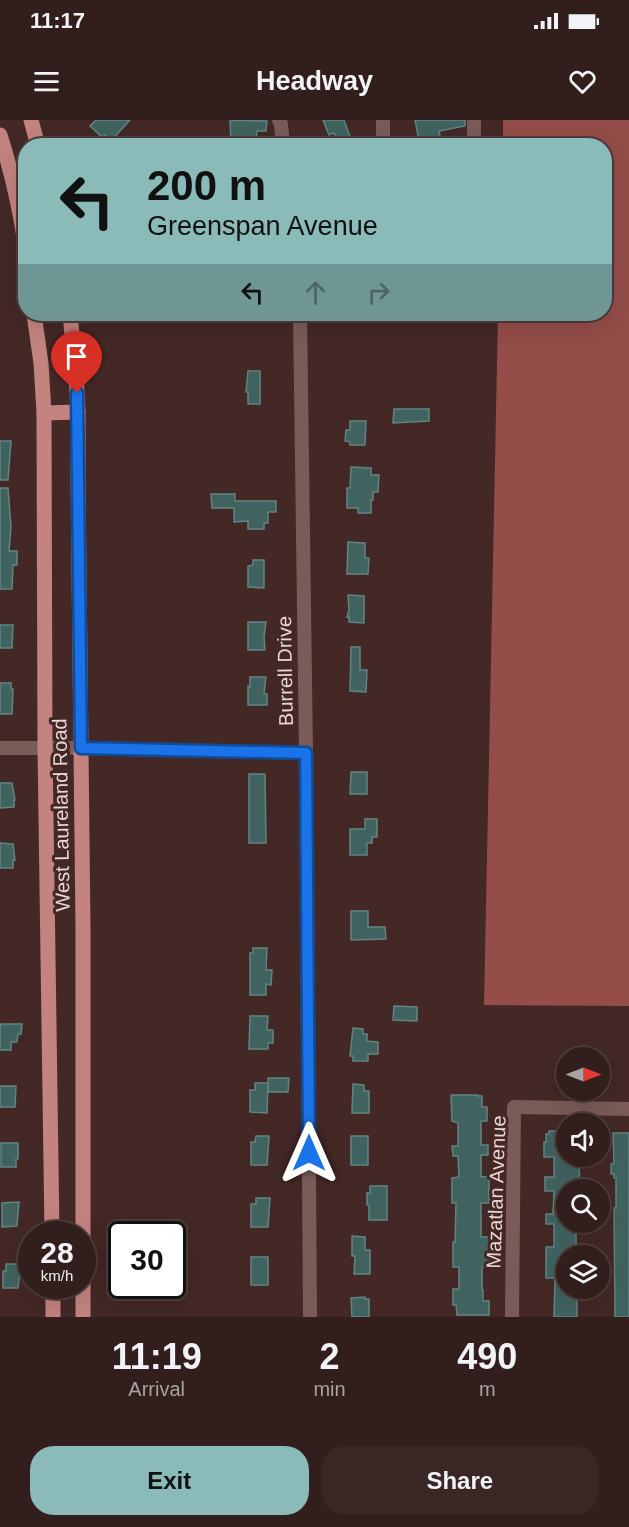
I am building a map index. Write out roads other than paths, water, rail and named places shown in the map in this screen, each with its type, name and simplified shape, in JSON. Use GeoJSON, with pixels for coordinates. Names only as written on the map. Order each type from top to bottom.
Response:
{"type":"FeatureCollection","features":[{"type":"Feature","properties":{"kind":"main road"},"geometry":{"type":"LineString","coordinates":[[31,120],[36,138]]}},
{"type":"Feature","properties":{"kind":"main road"},"geometry":{"type":"LineString","coordinates":[[0,135],[18,206]]}},
{"type":"Feature","properties":{"kind":"main road","name":"West Laureland Road"},"geometry":{"type":"LineString","coordinates":[[35,321],[41,363],[44,413],[45,748],[52,1221]]}},
{"type":"Feature","properties":{"kind":"main road","name":"West Laureland Road"},"geometry":{"type":"LineString","coordinates":[[71,321],[78,412],[83,928],[83,1317]]}},
{"type":"Feature","properties":{"kind":"main road"},"geometry":{"type":"LineString","coordinates":[[44,413],[78,412]]}},
{"type":"Feature","properties":{"kind":"main road"},"geometry":{"type":"LineString","coordinates":[[52,1299],[53,1317]]}},
{"type":"Feature","properties":{"kind":"street"},"geometry":{"type":"LineString","coordinates":[[279,120],[282,138]]}},
{"type":"Feature","properties":{"kind":"street"},"geometry":{"type":"LineString","coordinates":[[382,138],[383,120]]}},
{"type":"Feature","properties":{"kind":"street"},"geometry":{"type":"LineString","coordinates":[[474,120],[474,138]]}},
{"type":"Feature","properties":{"kind":"street","name":"Burrell Drive"},"geometry":{"type":"LineString","coordinates":[[300,321],[310,1317]]}},
{"type":"Feature","properties":{"kind":"street"},"geometry":{"type":"LineString","coordinates":[[0,748],[306,753]]}},
{"type":"Feature","properties":{"kind":"street","name":"Mazatlan Avenue"},"geometry":{"type":"LineString","coordinates":[[512,1317],[514,1107],[629,1109]]}}]}
